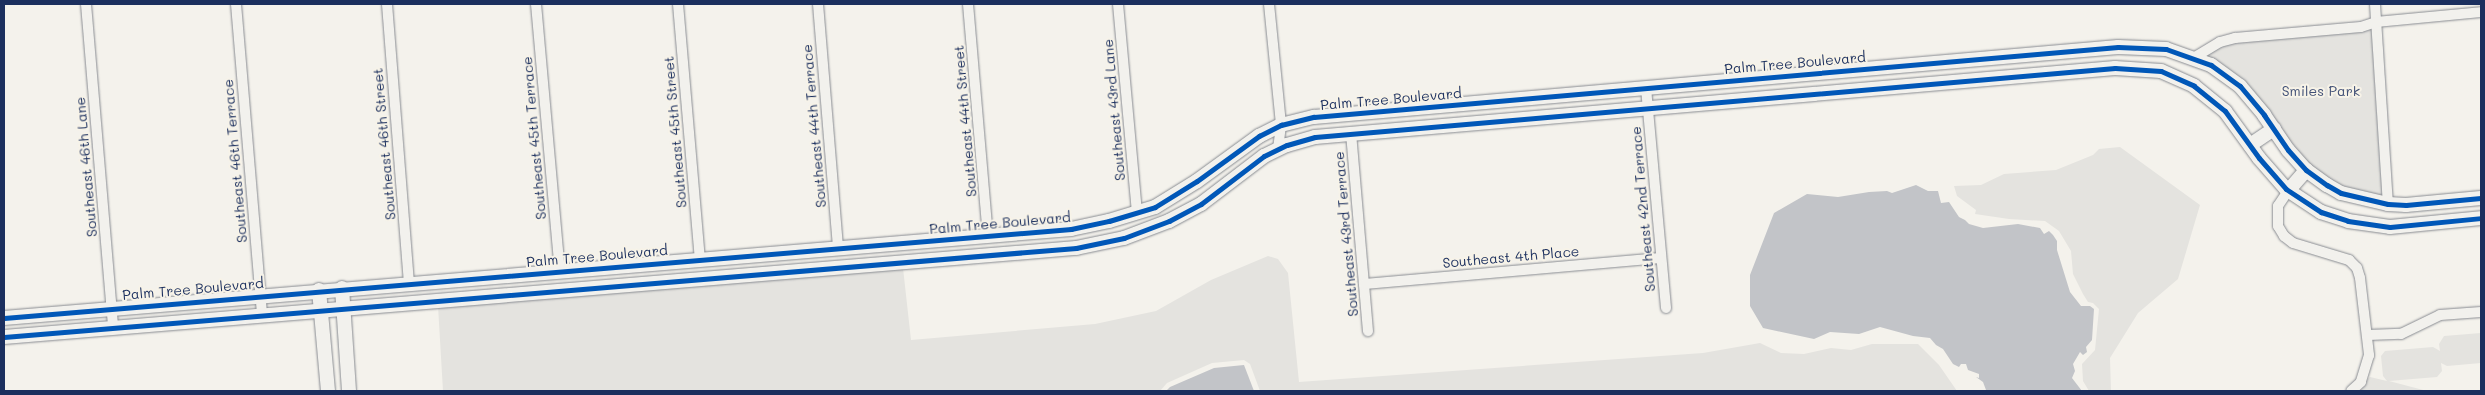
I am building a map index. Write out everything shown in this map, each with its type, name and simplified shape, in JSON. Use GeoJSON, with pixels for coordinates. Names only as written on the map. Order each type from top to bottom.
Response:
{"type":"FeatureCollection","features":[{"type":"Feature","properties":{"kind":"street","name":"Southeast 46th Lane"},"geometry":{"type":"LineString","coordinates":[[86,4],[113,328]]}},
{"type":"Feature","properties":{"kind":"street","name":"Southeast 46th Terrace"},"geometry":{"type":"LineString","coordinates":[[236,4],[262,316]]}},
{"type":"Feature","properties":{"kind":"street","name":"Southeast 46th Street"},"geometry":{"type":"LineString","coordinates":[[386,4],[409,283]]}},
{"type":"Feature","properties":{"kind":"street","name":"Southeast 45th Terrace"},"geometry":{"type":"LineString","coordinates":[[536,4],[560,270]]}},
{"type":"Feature","properties":{"kind":"street","name":"Southeast 45th Street"},"geometry":{"type":"LineString","coordinates":[[678,4],[700,259]]}},
{"type":"Feature","properties":{"kind":"street","name":"Southeast 44th Terrace"},"geometry":{"type":"LineString","coordinates":[[818,4],[838,247]]}},
{"type":"Feature","properties":{"kind":"street","name":"Southeast 44th Street"},"geometry":{"type":"LineString","coordinates":[[968,4],[988,235]]}},
{"type":"Feature","properties":{"kind":"street","name":"Southeast 43rd Lane"},"geometry":{"type":"LineString","coordinates":[[1118,4],[1137,213]]}},
{"type":"Feature","properties":{"kind":"street"},"geometry":{"type":"LineString","coordinates":[[1269,4],[1281,125],[1278,149]]}},
{"type":"Feature","properties":{"kind":"street"},"geometry":{"type":"LineString","coordinates":[[2375,4],[2390,227]]}},
{"type":"Feature","properties":{"kind":"street"},"geometry":{"type":"LineString","coordinates":[[2195,57],[2213,45],[2235,38],[2361,27],[2376,22],[2481,12]]}},
{"type":"Feature","properties":{"kind":"street","name":"Palm Tree Boulevard"},"geometry":{"type":"LineString","coordinates":[[4,318],[342,288],[1071,229],[1137,213],[1177,195],[1258,136],[1281,125],[1314,117],[2109,47],[2152,47],[2195,57],[2218,70],[2240,86],[2288,150],[2306,170],[2327,185],[2341,192],[2372,202],[2406,205],[2481,198]]}},
{"type":"Feature","properties":{"kind":"street"},"geometry":{"type":"LineString","coordinates":[[4,337],[1076,248],[1114,241],[1144,231],[1201,204],[1253,164],[1278,149],[1315,137],[2131,67],[2161,71],[2194,86],[2225,111],[2288,191],[2308,205],[2334,218],[2390,227],[2481,218]]}},
{"type":"Feature","properties":{"kind":"street","name":"Southeast 42nd Terrace"},"geometry":{"type":"LineString","coordinates":[[1646,88],[1666,308]]}},
{"type":"Feature","properties":{"kind":"street"},"geometry":{"type":"LineString","coordinates":[[1350,113],[1351,133]]}},
{"type":"Feature","properties":{"kind":"street"},"geometry":{"type":"LineString","coordinates":[[2250,145],[2274,129]]}},
{"type":"Feature","properties":{"kind":"street","name":"Southeast 43rd Terrace"},"geometry":{"type":"LineString","coordinates":[[1351,133],[1368,331]]}},
{"type":"Feature","properties":{"kind":"street"},"geometry":{"type":"LineString","coordinates":[[2306,170],[2278,206],[2278,226],[2284,236],[2293,243],[2349,260],[2357,268],[2368,335],[2367,366],[2361,382],[2351,391]]}},
{"type":"Feature","properties":{"kind":"street"},"geometry":{"type":"LineString","coordinates":[[1137,213],[1144,231]]}},
{"type":"Feature","properties":{"kind":"street"},"geometry":{"type":"LineString","coordinates":[[988,235],[990,255]]}},
{"type":"Feature","properties":{"kind":"street"},"geometry":{"type":"LineString","coordinates":[[838,247],[840,268]]}},
{"type":"Feature","properties":{"kind":"street","name":"Southeast 4th Place"},"geometry":{"type":"LineString","coordinates":[[1364,284],[1661,258]]}},
{"type":"Feature","properties":{"kind":"street"},"geometry":{"type":"LineString","coordinates":[[700,259],[701,279]]}},
{"type":"Feature","properties":{"kind":"street"},"geometry":{"type":"LineString","coordinates":[[560,270],[561,290]]}},
{"type":"Feature","properties":{"kind":"street"},"geometry":{"type":"LineString","coordinates":[[409,283],[411,303]]}},
{"type":"Feature","properties":{"kind":"street"},"geometry":{"type":"LineString","coordinates":[[342,288],[349,391]]}},
{"type":"Feature","properties":{"kind":"street"},"geometry":{"type":"LineString","coordinates":[[319,290],[328,391]]}},
{"type":"Feature","properties":{"kind":"street"},"geometry":{"type":"LineString","coordinates":[[2368,335],[2401,334],[2440,315],[2481,312]]}},
{"type":"Feature","properties":{"kind":"shaded area","name":"Smiles Park"},"geometry":{"type":"Polygon","coordinates":[[[2374,27],[2385,198],[2344,187],[2319,173],[2204,55],[2234,42],[2374,27]]]}},
{"type":"Feature","properties":{"kind":"shaded area"},"geometry":{"type":"Polygon","coordinates":[[[2120,147],[2200,205],[2178,279],[2138,313],[2110,358],[2111,391],[2089,391],[2083,381],[2082,364],[2095,350],[2099,309],[2093,303],[2088,302],[2083,294],[2073,274],[2071,251],[2059,231],[2045,221],[2009,219],[1975,214],[1976,210],[1957,196],[1954,186],[1981,185],[2004,174],[2056,170],[2093,155],[2099,149],[2120,147]]]}},
{"type":"Feature","properties":{"kind":"shaded area"},"geometry":{"type":"Polygon","coordinates":[[[1916,185],[1928,191],[1938,191],[1941,203],[1949,202],[1959,217],[1969,224],[1983,228],[2018,224],[2040,228],[2044,234],[2049,231],[2053,235],[2057,241],[2057,250],[2070,292],[2081,306],[2090,306],[2094,309],[2092,340],[2086,347],[2087,352],[2083,355],[2080,352],[2073,364],[2075,371],[2072,378],[2082,391],[1986,390],[1983,382],[1976,377],[1979,378],[1979,374],[1968,370],[1966,364],[1961,364],[1959,367],[1953,364],[1943,349],[1930,338],[1913,336],[1880,327],[1859,334],[1830,332],[1814,339],[1763,328],[1750,306],[1750,275],[1774,213],[1807,194],[1838,197],[1869,192],[1887,191],[1892,193],[1916,185]]]}},
{"type":"Feature","properties":{"kind":"shaded area"},"geometry":{"type":"Polygon","coordinates":[[[1268,256],[1278,259],[1288,273],[1299,382],[1703,353],[1760,343],[1781,353],[1804,354],[1831,348],[1851,350],[1872,344],[1918,344],[1939,365],[1957,391],[1260,391],[1250,364],[1244,360],[1212,363],[1167,383],[1160,391],[443,391],[438,306],[903,268],[911,340],[1095,324],[1156,311],[1211,280],[1268,256]]]}},
{"type":"Feature","properties":{"kind":"shaded area"},"geometry":{"type":"Polygon","coordinates":[[[2481,333],[2481,363],[2447,366],[2441,363],[2442,371],[2437,377],[2389,381],[2427,391],[2355,391],[2370,377],[2387,381],[2383,376],[2381,356],[2385,351],[2433,347],[2440,351],[2439,344],[2444,336],[2481,333]]]}},
{"type":"Feature","properties":{"kind":"shaded area"},"geometry":{"type":"Polygon","coordinates":[[[1244,365],[1254,391],[1166,391],[1170,387],[1214,368],[1244,365]]]}},
{"type":"Feature","properties":{"kind":"cycle path"},"geometry":{"type":"LineString","coordinates":[[4,318],[1071,229],[1109,221],[1155,207],[1197,181],[1259,136],[1281,125],[1314,117],[2118,47],[2166,49],[2211,65],[2240,86],[2264,115],[2288,150],[2306,170],[2341,193],[2388,204],[2406,205],[2481,198]]}},
{"type":"Feature","properties":{"kind":"cycle path"},"geometry":{"type":"LineString","coordinates":[[4,337],[1076,248],[1124,238],[1169,221],[1201,204],[1264,156],[1287,145],[1315,137],[2115,68],[2161,71],[2194,86],[2225,111],[2259,158],[2286,189],[2321,212],[2348,221],[2390,227],[2481,218]]}}]}
